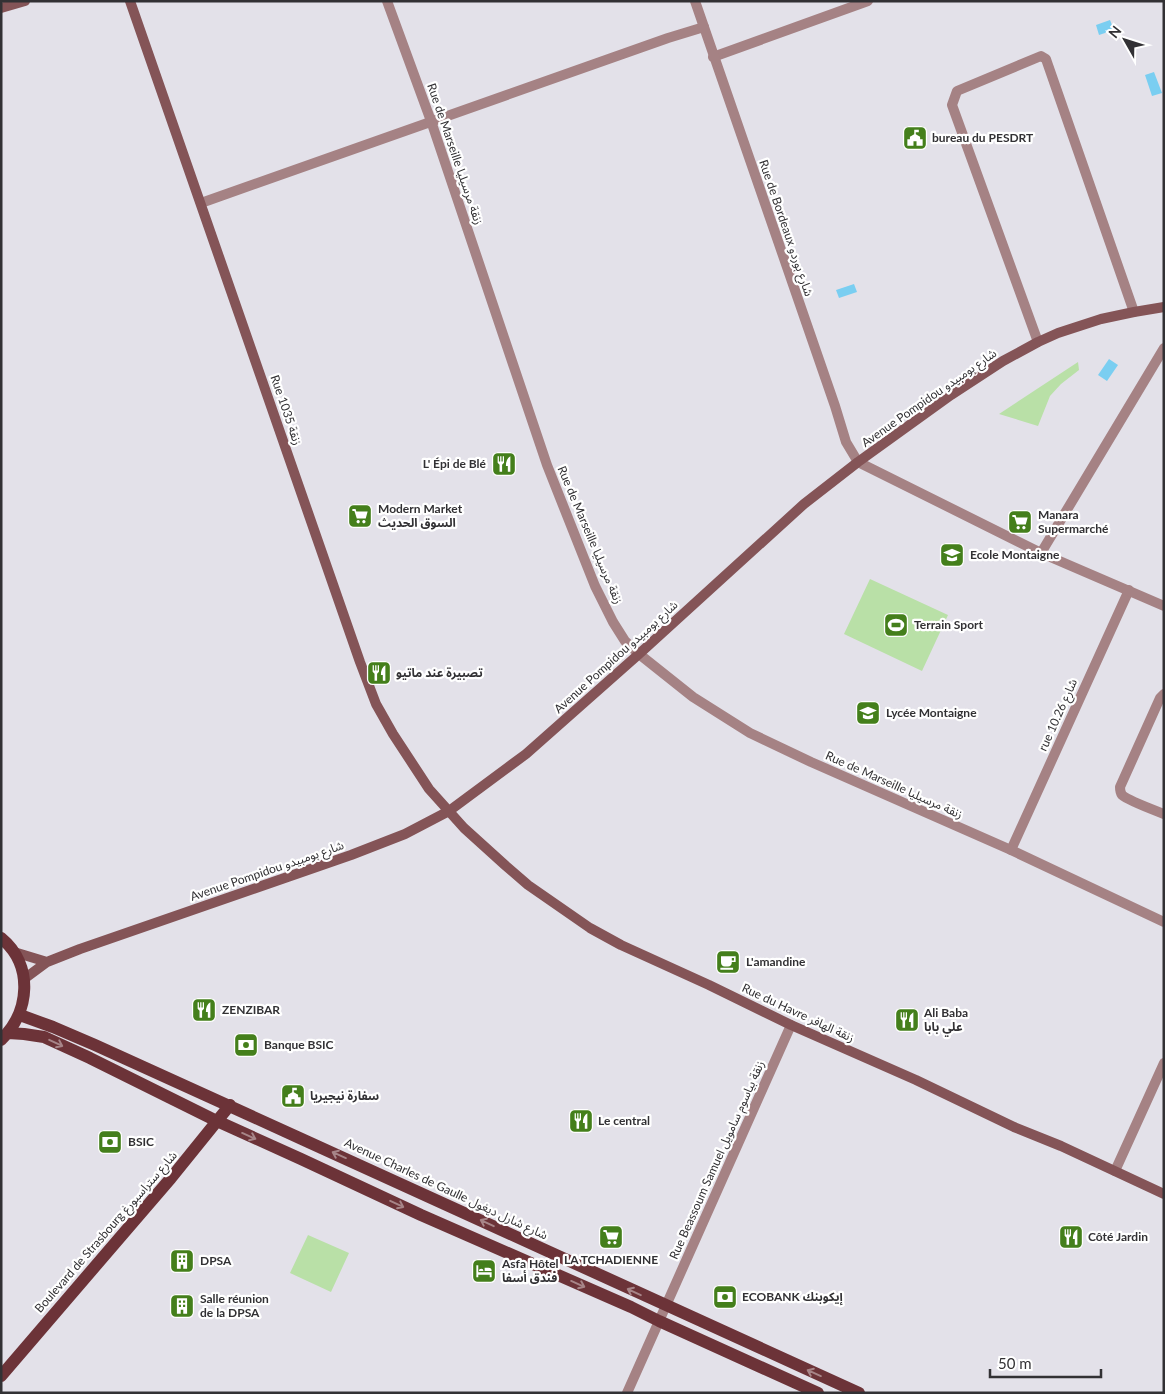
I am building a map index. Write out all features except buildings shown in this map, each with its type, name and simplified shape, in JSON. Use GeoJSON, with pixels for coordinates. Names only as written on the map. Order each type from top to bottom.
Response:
{"type":"FeatureCollection","features":[{"type":"Feature","properties":{"kind":"main road"},"geometry":{"type":"LineString","coordinates":[[1,8],[25,1]]}},
{"type":"Feature","properties":{"kind":"main road","name":"Rue 1035 زنقة"},"geometry":{"type":"LineString","coordinates":[[130,1],[376,704],[429,789],[449,812]]}},
{"type":"Feature","properties":{"kind":"main road","name":"Avenue Pompidou شارع بومبيدو"},"geometry":{"type":"LineString","coordinates":[[24,979],[47,962],[80,949],[351,855],[405,834],[449,812],[526,754],[804,504],[858,462],[1002,361],[1038,342],[1058,333],[1101,319],[1164,307]]}},
{"type":"Feature","properties":{"kind":"main road","name":"Rue du Havre زنقة الهافر"},"geometry":{"type":"LineString","coordinates":[[449,812],[490,852],[528,885],[590,928],[622,946],[709,985],[791,1025],[1164,1194]]}},
{"type":"Feature","properties":{"kind":"main road"},"geometry":{"type":"LineString","coordinates":[[1,938],[14,952],[20,963],[25,994],[20,1015],[5,1036]]}},
{"type":"Feature","properties":{"kind":"main road"},"geometry":{"type":"LineString","coordinates":[[14,952],[47,962]]}},
{"type":"Feature","properties":{"kind":"main road","name":"Avenue Charles de Gaulle شارع شارل ديغول"},"geometry":{"type":"LineString","coordinates":[[20,1015],[87,1041],[859,1393]]}},
{"type":"Feature","properties":{"kind":"main road"},"geometry":{"type":"LineString","coordinates":[[5,1036],[24,1034],[44,1037],[217,1121],[430,1219],[631,1307],[658,1322],[818,1393]]}},
{"type":"Feature","properties":{"kind":"main road","name":"Boulevard de Strasbourg شارع ستراسبورغ"},"geometry":{"type":"LineString","coordinates":[[1,1376],[171,1178],[230,1106]]}},
{"type":"Feature","properties":{"kind":"street","name":"Rue de Marseille زنقة مرسيليا"},"geometry":{"type":"LineString","coordinates":[[386,1],[431,122],[551,474],[595,586],[625,641],[693,698],[750,733],[1011,850],[1164,922]]}},
{"type":"Feature","properties":{"kind":"street","name":"Rue de Bordeaux شارع بوردو"},"geometry":{"type":"LineString","coordinates":[[695,1],[829,387],[846,442],[858,462]]}},
{"type":"Feature","properties":{"kind":"street"},"geometry":{"type":"LineString","coordinates":[[713,57],[868,1]]}},
{"type":"Feature","properties":{"kind":"street"},"geometry":{"type":"LineString","coordinates":[[201,203],[704,27]]}},
{"type":"Feature","properties":{"kind":"street"},"geometry":{"type":"LineString","coordinates":[[1038,342],[952,105],[957,91],[1040,56],[1046,59],[1134,312]]}},
{"type":"Feature","properties":{"kind":"street"},"geometry":{"type":"LineString","coordinates":[[1041,553],[1164,348]]}},
{"type":"Feature","properties":{"kind":"street"},"geometry":{"type":"LineString","coordinates":[[858,462],[1041,553],[1164,606]]}},
{"type":"Feature","properties":{"kind":"street","name":"rue 10.26 شارع"},"geometry":{"type":"LineString","coordinates":[[1011,850],[1129,590]]}},
{"type":"Feature","properties":{"kind":"street"},"geometry":{"type":"LineString","coordinates":[[1164,694],[1160,698],[1120,787],[1120,791],[1128,798],[1164,814]]}},
{"type":"Feature","properties":{"kind":"street","name":"Rue Beassoum Samuel زنقة بياسوم سامويل"},"geometry":{"type":"LineString","coordinates":[[627,1393],[791,1025]]}},
{"type":"Feature","properties":{"kind":"street"},"geometry":{"type":"LineString","coordinates":[[1115,1171],[1164,1063]]}},
{"type":"Feature","properties":{"kind":"green space"},"geometry":{"type":"Polygon","coordinates":[[[1078,362],[1079,370],[1061,384],[1050,396],[1038,426],[999,414],[1078,362]]]}},
{"type":"Feature","properties":{"kind":"green space","name":"Terrain Sport"},"geometry":{"type":"Polygon","coordinates":[[[870,579],[948,615],[922,671],[844,634],[870,579]]]}},
{"type":"Feature","properties":{"kind":"green space"},"geometry":{"type":"Polygon","coordinates":[[[308,1235],[349,1253],[331,1292],[290,1273],[308,1235]]]}},
{"type":"Feature","properties":{"kind":"water"},"geometry":{"type":"Polygon","coordinates":[[[1110,20],[1114,30],[1099,35],[1096,25],[1110,20]]]}},
{"type":"Feature","properties":{"kind":"water"},"geometry":{"type":"Polygon","coordinates":[[[1154,72],[1162,93],[1152,96],[1145,75],[1154,72]]]}},
{"type":"Feature","properties":{"kind":"water"},"geometry":{"type":"Polygon","coordinates":[[[854,284],[857,292],[839,298],[836,290],[854,284]]]}},
{"type":"Feature","properties":{"kind":"water"},"geometry":{"type":"Polygon","coordinates":[[[1109,359],[1118,365],[1107,381],[1098,375],[1109,359]]]}},
{"type":"Feature","properties":{"kind":"place","name":"bureau du PESDRT"},"geometry":{"type":"Point","coordinates":[915,138]}},
{"type":"Feature","properties":{"kind":"place","name":"L' Épi de Blé"},"geometry":{"type":"Point","coordinates":[504,464]}},
{"type":"Feature","properties":{"kind":"place","name":"Modern Market السوق الحديث"},"geometry":{"type":"Point","coordinates":[360,516]}},
{"type":"Feature","properties":{"kind":"place","name":"Manara Supermarché"},"geometry":{"type":"Point","coordinates":[1020,522]}},
{"type":"Feature","properties":{"kind":"place","name":"Ecole Montaigne"},"geometry":{"type":"Point","coordinates":[952,555]}},
{"type":"Feature","properties":{"kind":"place","name":"Terrain Sport"},"geometry":{"type":"Point","coordinates":[896,625]}},
{"type":"Feature","properties":{"kind":"place","name":"تصبيرة عند ماتيو"},"geometry":{"type":"Point","coordinates":[379,673]}},
{"type":"Feature","properties":{"kind":"place","name":"Lycée Montaigne"},"geometry":{"type":"Point","coordinates":[868,713]}},
{"type":"Feature","properties":{"kind":"place","name":"L'amandine"},"geometry":{"type":"Point","coordinates":[728,962]}},
{"type":"Feature","properties":{"kind":"place","name":"ZENZIBAR"},"geometry":{"type":"Point","coordinates":[204,1010]}},
{"type":"Feature","properties":{"kind":"place","name":"Ali Baba علي بابا"},"geometry":{"type":"Point","coordinates":[907,1020]}},
{"type":"Feature","properties":{"kind":"place","name":"Banque BSIC"},"geometry":{"type":"Point","coordinates":[246,1045]}},
{"type":"Feature","properties":{"kind":"place","name":"سفارة نيجيريا"},"geometry":{"type":"Point","coordinates":[293,1096]}},
{"type":"Feature","properties":{"kind":"place","name":"Le central"},"geometry":{"type":"Point","coordinates":[581,1121]}},
{"type":"Feature","properties":{"kind":"place","name":"BSIC"},"geometry":{"type":"Point","coordinates":[110,1142]}},
{"type":"Feature","properties":{"kind":"place","name":"LA TCHADIENNE"},"geometry":{"type":"Point","coordinates":[611,1237]}},
{"type":"Feature","properties":{"kind":"place","name":"Côté Jardin"},"geometry":{"type":"Point","coordinates":[1071,1237]}},
{"type":"Feature","properties":{"kind":"place","name":"DPSA"},"geometry":{"type":"Point","coordinates":[182,1261]}},
{"type":"Feature","properties":{"kind":"place","name":"Asfa Hôtel فندق أسفا"},"geometry":{"type":"Point","coordinates":[484,1271]}},
{"type":"Feature","properties":{"kind":"place","name":"ECOBANK إيكوبنك"},"geometry":{"type":"Point","coordinates":[725,1297]}},
{"type":"Feature","properties":{"kind":"place","name":"Salle réunion de la DPSA"},"geometry":{"type":"Point","coordinates":[182,1306]}}]}
